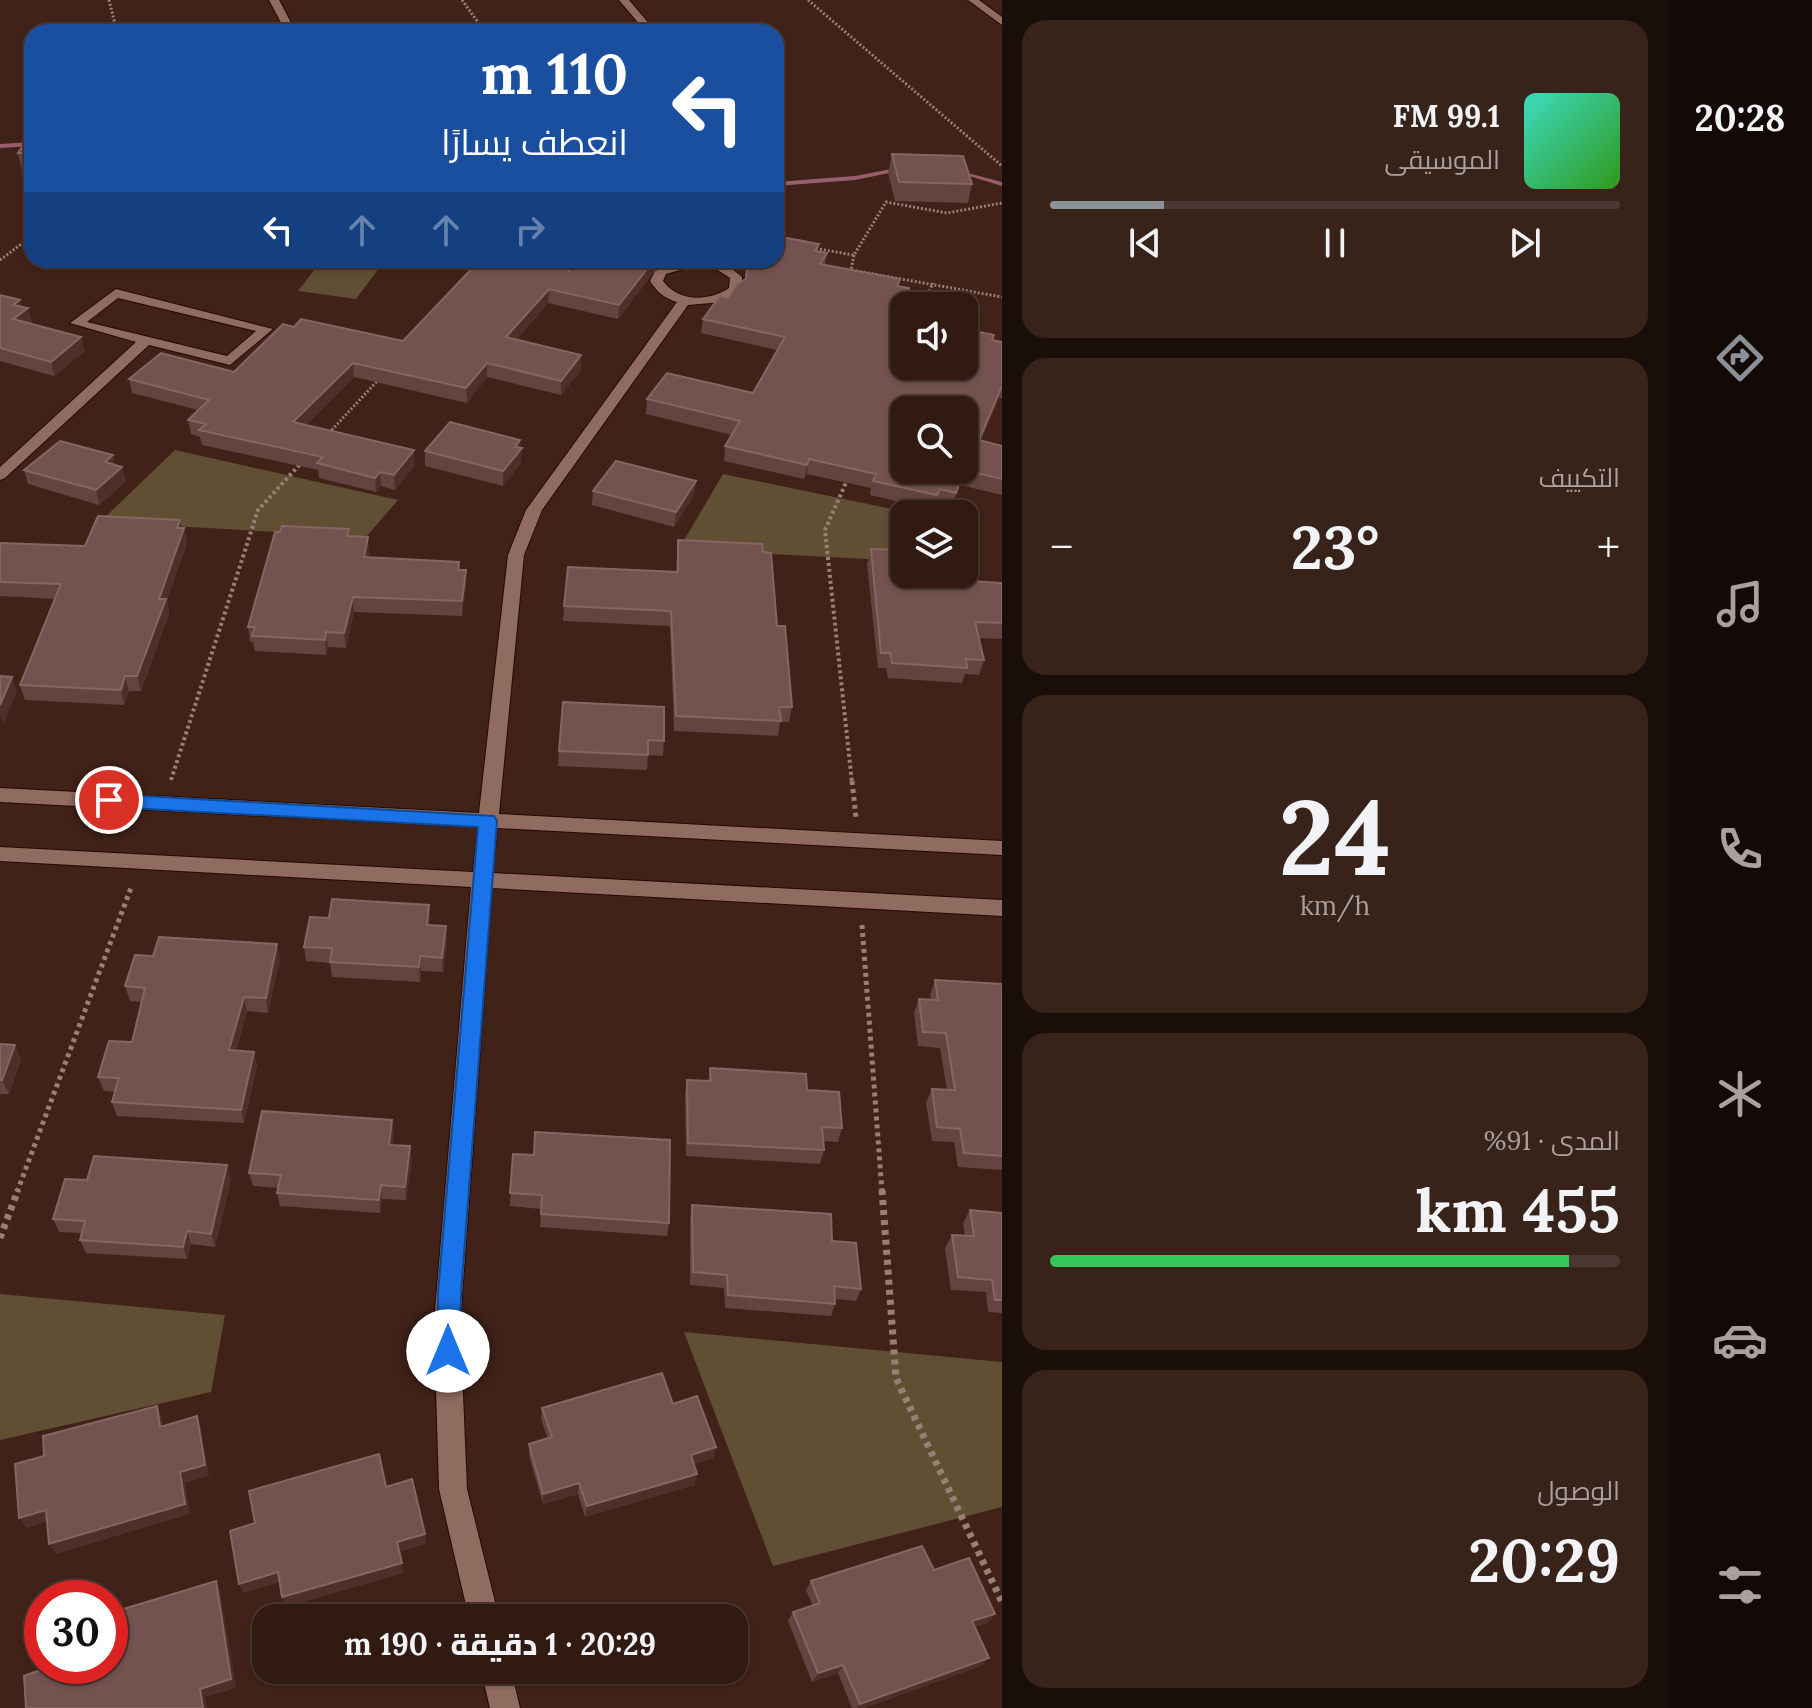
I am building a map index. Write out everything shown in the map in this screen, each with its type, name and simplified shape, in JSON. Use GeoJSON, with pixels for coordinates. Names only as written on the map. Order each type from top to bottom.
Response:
{"type":"FeatureCollection","features":[{"type":"Feature","properties":{"kind":"street"},"geometry":{"type":"LineString","coordinates":[[274,0],[287,24]]}},
{"type":"Feature","properties":{"kind":"street"},"geometry":{"type":"LineString","coordinates":[[624,0],[644,24]]}},
{"type":"Feature","properties":{"kind":"street"},"geometry":{"type":"LineString","coordinates":[[973,0],[1002,22]]}},
{"type":"Feature","properties":{"kind":"street"},"geometry":{"type":"LineString","coordinates":[[672,268],[661,271],[656,281],[659,287],[685,300],[710,301],[730,295],[738,284],[736,277],[723,268]]}},
{"type":"Feature","properties":{"kind":"street"},"geometry":{"type":"LineString","coordinates":[[116,293],[266,329],[230,361],[146,340],[77,323],[116,293]]}},
{"type":"Feature","properties":{"kind":"street"},"geometry":{"type":"LineString","coordinates":[[481,1604],[453,1489],[447,1323],[482,880],[516,555],[534,510],[685,300]]}},
{"type":"Feature","properties":{"kind":"street"},"geometry":{"type":"LineString","coordinates":[[0,475],[146,340]]}},
{"type":"Feature","properties":{"kind":"street"},"geometry":{"type":"LineString","coordinates":[[0,795],[1002,848]]}},
{"type":"Feature","properties":{"kind":"street"},"geometry":{"type":"LineString","coordinates":[[0,854],[1002,908]]}},
{"type":"Feature","properties":{"kind":"street"},"geometry":{"type":"LineString","coordinates":[[499,1684],[505,1708]]}},
{"type":"Feature","properties":{"kind":"path"},"geometry":{"type":"LineString","coordinates":[[109,0],[115,24]]}},
{"type":"Feature","properties":{"kind":"path"},"geometry":{"type":"LineString","coordinates":[[462,0],[479,24]]}},
{"type":"Feature","properties":{"kind":"path"},"geometry":{"type":"LineString","coordinates":[[808,0],[1002,166]]}},
{"type":"Feature","properties":{"kind":"path"},"geometry":{"type":"LineString","coordinates":[[1002,203],[947,213],[886,202],[854,255],[851,270],[1002,297]]}},
{"type":"Feature","properties":{"kind":"path"},"geometry":{"type":"LineString","coordinates":[[0,260],[24,242]]}},
{"type":"Feature","properties":{"kind":"path"},"geometry":{"type":"LineString","coordinates":[[807,248],[854,255]]}},
{"type":"Feature","properties":{"kind":"path"},"geometry":{"type":"LineString","coordinates":[[929,292],[933,283]]}},
{"type":"Feature","properties":{"kind":"path"},"geometry":{"type":"LineString","coordinates":[[321,442],[384,374]]}},
{"type":"Feature","properties":{"kind":"path"},"geometry":{"type":"LineString","coordinates":[[163,803],[258,510],[311,453]]}},
{"type":"Feature","properties":{"kind":"path"},"geometry":{"type":"LineString","coordinates":[[849,474],[825,530],[858,840]]}},
{"type":"Feature","properties":{"kind":"path"},"geometry":{"type":"LineString","coordinates":[[0,1238],[141,862]]}},
{"type":"Feature","properties":{"kind":"path"},"geometry":{"type":"LineString","coordinates":[[860,900],[896,1378],[1002,1602]]}},
{"type":"Feature","properties":{"kind":"shaded area"},"geometry":{"type":"Polygon","coordinates":[[[316,268],[379,268],[356,299],[298,291],[316,268]]]}},
{"type":"Feature","properties":{"kind":"shaded area"},"geometry":{"type":"Polygon","coordinates":[[[175,450],[398,500],[366,537],[100,522],[175,450]]]}},
{"type":"Feature","properties":{"kind":"shaded area"},"geometry":{"type":"Polygon","coordinates":[[[723,474],[890,509],[890,560],[679,549],[723,474]]]}},
{"type":"Feature","properties":{"kind":"shaded area"},"geometry":{"type":"Polygon","coordinates":[[[0,1294],[225,1315],[211,1392],[0,1440],[0,1294]]]}},
{"type":"Feature","properties":{"kind":"shaded area"},"geometry":{"type":"Polygon","coordinates":[[[684,1332],[1002,1362],[1002,1507],[773,1566],[684,1332]]]}},
{"type":"Feature","properties":{"kind":"building"},"geometry":{"type":"Polygon","coordinates":[[[892,154],[963,156],[972,184],[899,182],[892,154]]]}},
{"type":"Feature","properties":{"kind":"building"},"geometry":{"type":"Polygon","coordinates":[[[784,237],[819,244],[815,251],[827,253],[820,264],[900,279],[897,286],[909,288],[907,292],[890,292],[890,380],[978,380],[978,332],[994,335],[992,340],[1002,342],[1002,386],[979,440],[1002,446],[1002,479],[978,473],[978,396],[890,396],[890,484],[959,484],[956,493],[940,489],[937,495],[873,481],[876,474],[809,459],[807,465],[725,446],[740,421],[647,399],[667,373],[753,393],[785,337],[703,319],[720,296],[728,298],[737,284],[746,279],[747,268],[784,268],[784,237]]]}},
{"type":"Feature","properties":{"kind":"building"},"geometry":{"type":"Polygon","coordinates":[[[472,268],[569,268],[569,271],[571,268],[648,268],[619,305],[549,289],[506,337],[581,355],[561,381],[487,363],[466,388],[353,363],[293,422],[414,450],[394,475],[380,472],[375,478],[317,463],[323,457],[199,430],[206,424],[188,420],[209,400],[129,379],[161,353],[234,372],[283,324],[294,327],[301,319],[403,341],[472,268]]]}},
{"type":"Feature","properties":{"kind":"building"},"geometry":{"type":"Polygon","coordinates":[[[0,295],[20,300],[13,305],[28,308],[13,319],[81,337],[51,362],[0,348],[0,295]]]}},
{"type":"Feature","properties":{"kind":"building"},"geometry":{"type":"Polygon","coordinates":[[[450,422],[520,440],[515,447],[522,448],[503,471],[425,451],[450,422]]]}},
{"type":"Feature","properties":{"kind":"building"},"geometry":{"type":"Polygon","coordinates":[[[60,441],[113,455],[105,462],[122,467],[96,490],[24,470],[60,441]]]}},
{"type":"Feature","properties":{"kind":"building"},"geometry":{"type":"Polygon","coordinates":[[[616,461],[696,481],[676,512],[593,491],[616,461]]]}},
{"type":"Feature","properties":{"kind":"building"},"geometry":{"type":"Polygon","coordinates":[[[98,516],[180,520],[177,528],[184,528],[159,599],[166,599],[137,676],[125,676],[121,690],[20,685],[61,584],[0,582],[0,543],[85,546],[98,516]]]}},
{"type":"Feature","properties":{"kind":"building"},"geometry":{"type":"Polygon","coordinates":[[[282,526],[349,529],[347,536],[368,537],[364,557],[459,562],[458,570],[466,570],[462,601],[353,597],[344,633],[326,632],[325,640],[252,636],[255,627],[248,627],[275,532],[280,532],[282,526]]]}},
{"type":"Feature","properties":{"kind":"building"},"geometry":{"type":"Polygon","coordinates":[[[678,540],[762,544],[763,552],[771,553],[777,626],[785,626],[792,707],[779,707],[781,721],[676,716],[671,611],[564,606],[568,567],[678,572],[678,540]]]}},
{"type":"Feature","properties":{"kind":"building"},"geometry":{"type":"Polygon","coordinates":[[[871,549],[890,550],[890,588],[978,588],[978,582],[1002,583],[1002,623],[975,622],[984,660],[966,659],[967,668],[892,663],[890,653],[881,653],[871,549]]]}},
{"type":"Feature","properties":{"kind":"building"},"geometry":{"type":"Polygon","coordinates":[[[0,676],[12,677],[0,705],[0,676]]]}},
{"type":"Feature","properties":{"kind":"building"},"geometry":{"type":"Polygon","coordinates":[[[563,702],[664,707],[664,741],[648,740],[648,755],[559,751],[563,702]]]}},
{"type":"Feature","properties":{"kind":"building"},"geometry":{"type":"Polygon","coordinates":[[[332,899],[429,905],[427,925],[446,926],[442,958],[420,956],[419,967],[330,962],[332,948],[304,947],[310,917],[329,918],[332,899]]]}},
{"type":"Feature","properties":{"kind":"building"},"geometry":{"type":"Polygon","coordinates":[[[159,937],[277,944],[266,998],[244,997],[229,1050],[254,1052],[241,1110],[112,1102],[119,1078],[98,1077],[109,1041],[132,1042],[145,988],[125,986],[135,955],[153,956],[159,937]]]}},
{"type":"Feature","properties":{"kind":"building"},"geometry":{"type":"Polygon","coordinates":[[[935,980],[1002,984],[1002,1156],[964,1153],[960,1129],[937,1127],[932,1089],[955,1090],[946,1033],[923,1032],[919,999],[938,1000],[935,980]]]}},
{"type":"Feature","properties":{"kind":"building"},"geometry":{"type":"Polygon","coordinates":[[[0,1044],[15,1045],[2,1080],[0,1080],[0,1044]]]}},
{"type":"Feature","properties":{"kind":"building"},"geometry":{"type":"Polygon","coordinates":[[[710,1068],[806,1074],[807,1090],[839,1092],[842,1128],[822,1127],[824,1150],[688,1143],[687,1080],[711,1081],[710,1068]]]}},
{"type":"Feature","properties":{"kind":"building"},"geometry":{"type":"Polygon","coordinates":[[[262,1111],[392,1120],[389,1145],[410,1146],[405,1187],[381,1185],[379,1200],[277,1193],[281,1175],[249,1173],[262,1111]]]}},
{"type":"Feature","properties":{"kind":"building"},"geometry":{"type":"Polygon","coordinates":[[[535,1132],[670,1140],[669,1223],[541,1214],[542,1195],[510,1193],[513,1154],[534,1155],[535,1132]]]}},
{"type":"Feature","properties":{"kind":"building"},"geometry":{"type":"Polygon","coordinates":[[[94,1156],[227,1165],[211,1234],[187,1231],[183,1247],[80,1240],[85,1221],[53,1219],[65,1179],[87,1180],[94,1156]]]}},
{"type":"Feature","properties":{"kind":"building"},"geometry":{"type":"Polygon","coordinates":[[[692,1205],[831,1214],[832,1241],[856,1243],[861,1289],[834,1286],[835,1304],[728,1295],[727,1275],[693,1272],[692,1205]]]}},
{"type":"Feature","properties":{"kind":"building"},"geometry":{"type":"Polygon","coordinates":[[[970,1210],[1002,1213],[1002,1300],[995,1300],[992,1280],[958,1277],[952,1235],[974,1236],[970,1210]]]}},
{"type":"Feature","properties":{"kind":"building"},"geometry":{"type":"Polygon","coordinates":[[[662,1373],[673,1404],[697,1396],[716,1447],[691,1455],[697,1474],[587,1506],[579,1483],[543,1494],[529,1444],[552,1437],[542,1408],[662,1373]]]}},
{"type":"Feature","properties":{"kind":"building"},"geometry":{"type":"Polygon","coordinates":[[[157,1406],[160,1427],[197,1416],[205,1465],[180,1472],[185,1504],[49,1544],[46,1510],[19,1518],[15,1464],[44,1456],[43,1436],[157,1406]]]}},
{"type":"Feature","properties":{"kind":"building"},"geometry":{"type":"Polygon","coordinates":[[[379,1454],[386,1487],[412,1479],[425,1534],[397,1542],[402,1563],[282,1597],[278,1572],[239,1584],[230,1531],[255,1523],[249,1491],[379,1454]]]}},
{"type":"Feature","properties":{"kind":"building"},"geometry":{"type":"Polygon","coordinates":[[[922,1546],[934,1570],[969,1558],[995,1614],[972,1621],[989,1658],[860,1704],[843,1665],[818,1673],[793,1612],[820,1603],[811,1581],[922,1546]]]}},
{"type":"Feature","properties":{"kind":"building"},"geometry":{"type":"Polygon","coordinates":[[[216,1581],[231,1679],[200,1689],[203,1708],[26,1708],[24,1684],[128,1684],[128,1608],[216,1581]]]}},
{"type":"Feature","properties":{"kind":"waterway"},"geometry":{"type":"LineString","coordinates":[[0,146],[24,144]]}},
{"type":"Feature","properties":{"kind":"waterway"},"geometry":{"type":"LineString","coordinates":[[784,183],[855,178],[902,169]]}},
{"type":"Feature","properties":{"kind":"waterway"},"geometry":{"type":"LineString","coordinates":[[958,171],[1002,184]]}},
{"type":"Feature","properties":{"kind":"route"},"geometry":{"type":"LineString","coordinates":[[109,800],[488,821],[447,1323],[448,1351]]}}]}
